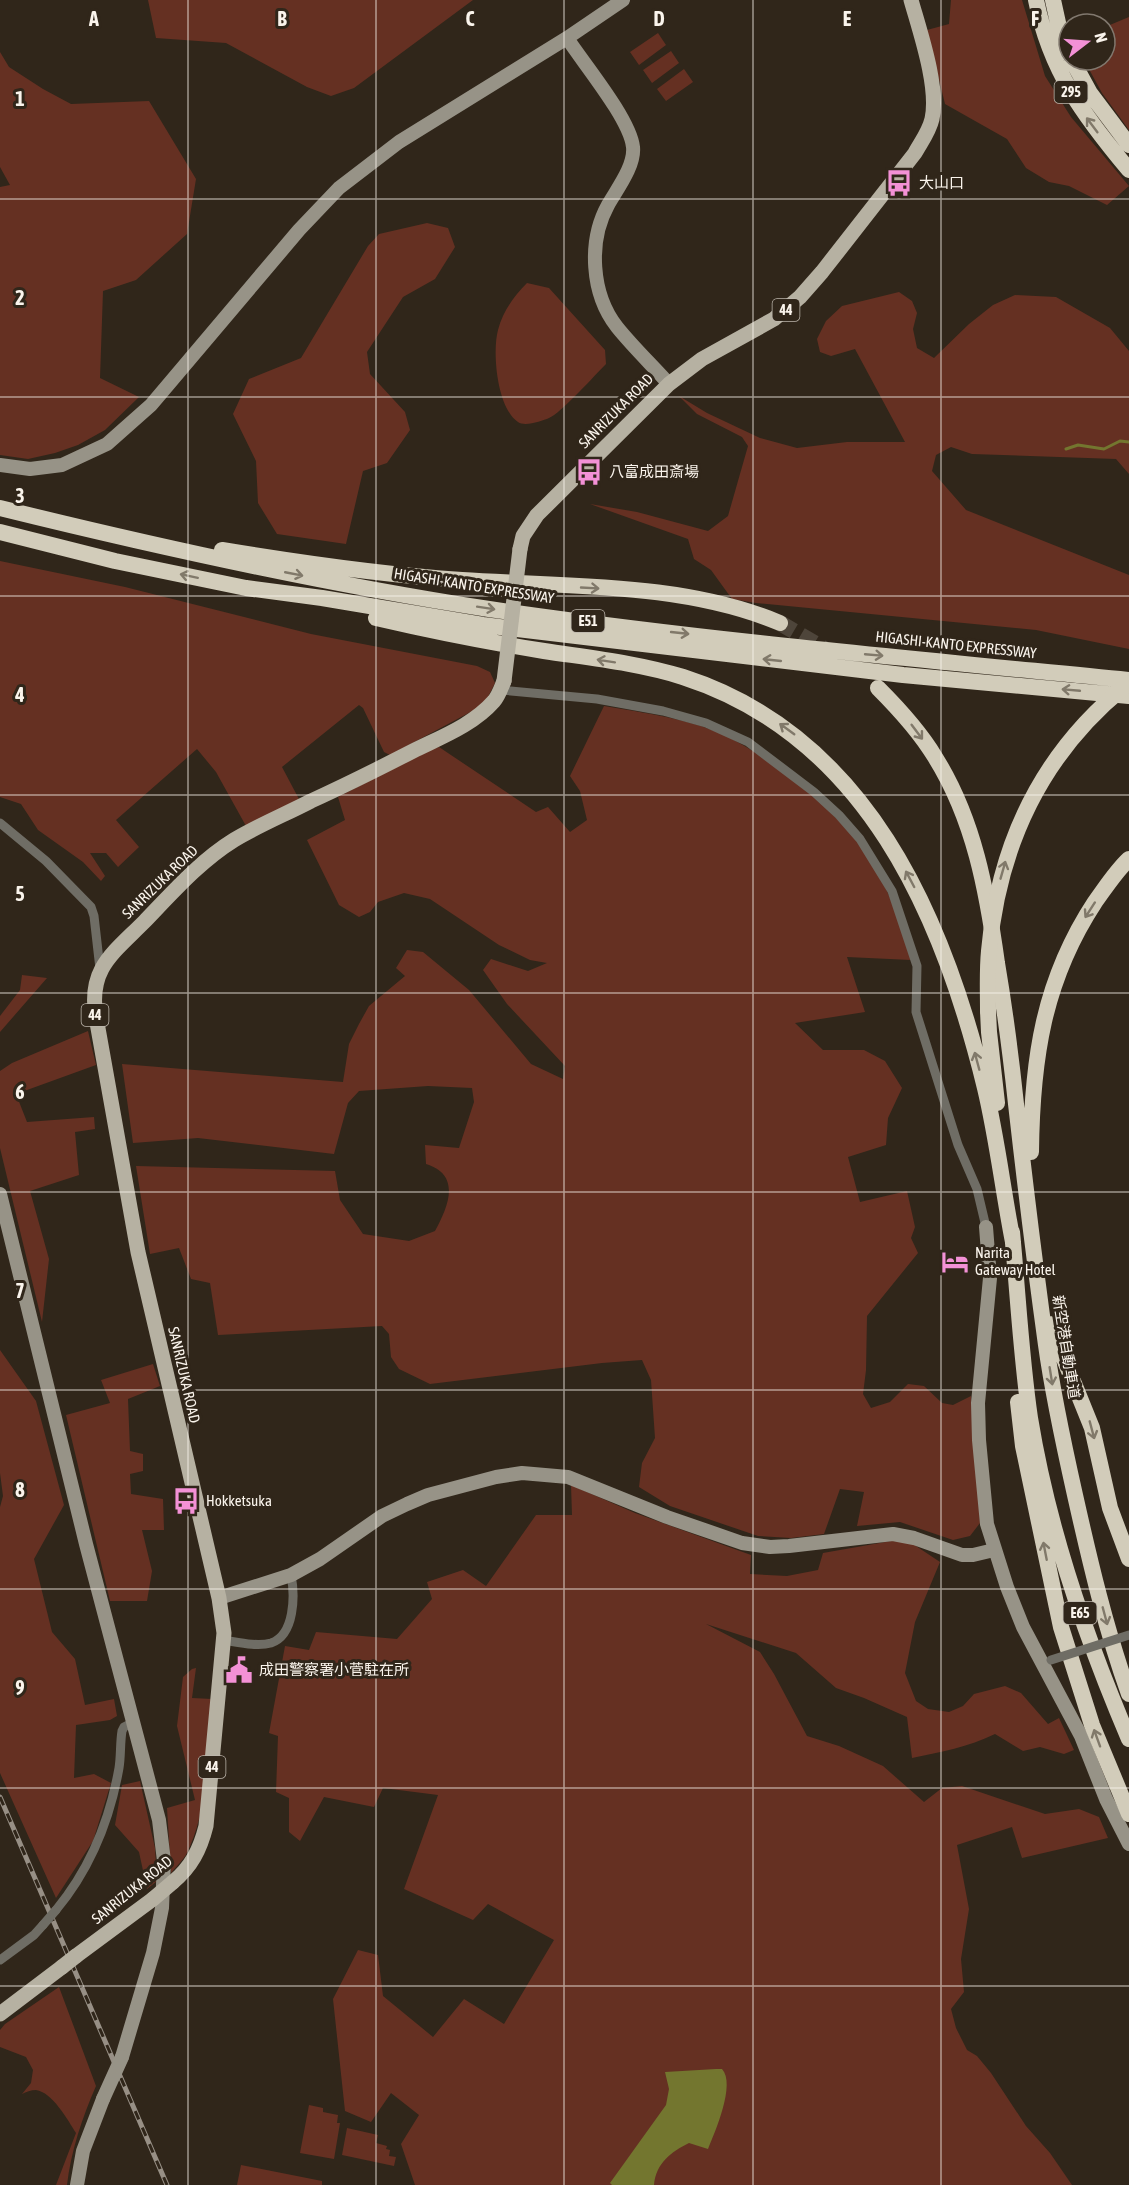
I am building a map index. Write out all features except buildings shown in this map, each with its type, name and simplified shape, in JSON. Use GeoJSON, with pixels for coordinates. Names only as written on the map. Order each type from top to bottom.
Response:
{"type":"FeatureCollection","features":[{"type":"Feature","properties":{"kind":"highway","name":"295"},"geometry":{"type":"LineString","coordinates":[[1036,0],[1047,41],[1059,71],[1090,123],[1129,170]]}},
{"type":"Feature","properties":{"kind":"highway"},"geometry":{"type":"LineString","coordinates":[[1053,0],[1057,18]]}},
{"type":"Feature","properties":{"kind":"highway","name":"295"},"geometry":{"type":"LineString","coordinates":[[1079,72],[1090,93],[1129,145]]}},
{"type":"Feature","properties":{"kind":"highway","name":"HIGASHI-KANTO EXPRESSWAY"},"geometry":{"type":"LineString","coordinates":[[0,508],[241,564],[491,609],[624,627],[1129,681]]}},
{"type":"Feature","properties":{"kind":"highway"},"geometry":{"type":"LineString","coordinates":[[53,521],[337,568],[458,580],[629,590],[688,596],[751,611],[780,623]]}},
{"type":"Feature","properties":{"kind":"highway","name":"E51"},"geometry":{"type":"LineString","coordinates":[[0,532],[115,561],[246,588],[560,636],[903,675],[1129,696]]}},
{"type":"Feature","properties":{"kind":"highway"},"geometry":{"type":"LineString","coordinates":[[246,588],[455,637],[654,669],[726,693],[776,721],[820,756],[872,817],[907,874],[940,945],[964,1012],[985,1090],[1013,1242]]}},
{"type":"Feature","properties":{"kind":"highway"},"geometry":{"type":"LineString","coordinates":[[1013,1242],[988,1011],[988,952],[999,884],[1016,832],[1031,800],[1060,754],[1100,708],[1129,681]]}},
{"type":"Feature","properties":{"kind":"highway"},"geometry":{"type":"LineString","coordinates":[[878,688],[908,721],[934,756],[959,805],[977,856],[988,902],[1008,1034],[1031,1222]]}},
{"type":"Feature","properties":{"kind":"highway"},"geometry":{"type":"LineString","coordinates":[[1031,1222],[1032,1095],[1045,1010],[1056,977],[1075,934],[1107,885],[1127,861]]}},
{"type":"Feature","properties":{"kind":"highway","name":"新空港自動車道"},"geometry":{"type":"LineString","coordinates":[[1031,1222],[1053,1388],[1071,1478],[1104,1612],[1129,1694]]}},
{"type":"Feature","properties":{"kind":"highway","name":"E65"},"geometry":{"type":"LineString","coordinates":[[1013,1242],[1030,1417],[1054,1529],[1089,1637],[1129,1739]]}},
{"type":"Feature","properties":{"kind":"highway"},"geometry":{"type":"LineString","coordinates":[[1037,1276],[1055,1338],[1092,1428],[1110,1508],[1129,1559]]}},
{"type":"Feature","properties":{"kind":"highway"},"geometry":{"type":"LineString","coordinates":[[1019,1307],[1017,1366],[1019,1419],[1054,1596],[1077,1681],[1119,1792],[1129,1812]]}},
{"type":"Feature","properties":{"kind":"main road","name":"SANRIZUKA ROAD"},"geometry":{"type":"LineString","coordinates":[[0,2014],[153,1899],[172,1882],[192,1863],[206,1826],[223,1618],[138,1252],[93,1002],[95,981],[119,947],[186,879],[227,845],[267,822],[463,727],[492,704],[502,685],[523,536],[537,515],[669,384],[702,359],[774,319],[800,297],[915,153],[927,133],[932,119],[933,96],[911,0]]}},
{"type":"Feature","properties":{"kind":"street"},"geometry":{"type":"LineString","coordinates":[[0,465],[30,469],[62,465],[107,444],[151,405],[299,230],[339,188],[399,142],[567,38],[623,0]]}},
{"type":"Feature","properties":{"kind":"street"},"geometry":{"type":"LineString","coordinates":[[567,38],[626,123],[633,147],[628,170],[604,212],[598,229],[595,266],[601,293],[608,314],[616,326],[669,384]]}},
{"type":"Feature","properties":{"kind":"street"},"geometry":{"type":"LineString","coordinates":[[502,685],[663,711],[706,723],[748,742],[814,792],[839,815],[860,839],[892,891],[917,966],[916,1012],[958,1145],[977,1189],[986,1227],[990,1278],[978,1403],[978,1440],[987,1524],[994,1550],[1023,1628],[1046,1661],[1081,1736],[1106,1799],[1129,1844]]}},
{"type":"Feature","properties":{"kind":"street"},"geometry":{"type":"LineString","coordinates":[[0,823],[46,861],[91,908],[94,916],[100,971]]}},
{"type":"Feature","properties":{"kind":"street"},"geometry":{"type":"LineString","coordinates":[[0,1194],[86,1544],[159,1820],[164,1861],[159,1929],[122,2058],[83,2151],[77,2185]]}},
{"type":"Feature","properties":{"kind":"street"},"geometry":{"type":"LineString","coordinates":[[219,1598],[291,1575],[320,1559],[382,1516],[407,1504],[439,1492],[522,1473],[568,1477],[667,1517],[742,1543],[770,1547],[789,1546],[893,1534],[914,1538],[963,1555],[994,1550]]}},
{"type":"Feature","properties":{"kind":"street"},"geometry":{"type":"LineString","coordinates":[[223,1640],[266,1644],[278,1639],[285,1632],[294,1597],[291,1575]]}},
{"type":"Feature","properties":{"kind":"street"},"geometry":{"type":"LineString","coordinates":[[1046,1661],[1129,1635]]}},
{"type":"Feature","properties":{"kind":"street"},"geometry":{"type":"LineString","coordinates":[[0,1960],[34,1935],[72,1890],[79,1878],[104,1825],[119,1766],[122,1731],[127,1724],[134,1722]]}},
{"type":"Feature","properties":{"kind":"shaded area"},"geometry":{"type":"Polygon","coordinates":[[[148,0],[473,0],[354,88],[331,96],[307,87],[226,43],[156,38],[148,0]]]}},
{"type":"Feature","properties":{"kind":"shaded area"},"geometry":{"type":"Polygon","coordinates":[[[951,0],[1022,0],[1045,76],[1071,117],[1129,186],[1107,205],[1069,186],[1049,182],[1026,168],[1007,139],[945,104],[927,30],[949,24],[951,0]]]}},
{"type":"Feature","properties":{"kind":"shaded area"},"geometry":{"type":"Polygon","coordinates":[[[1129,17],[1129,130],[1102,93],[1091,72],[1117,72],[1117,22],[1129,17]]]}},
{"type":"Feature","properties":{"kind":"shaded area"},"geometry":{"type":"Polygon","coordinates":[[[658,33],[666,45],[639,65],[630,52],[658,33]]]}},
{"type":"Feature","properties":{"kind":"shaded area"},"geometry":{"type":"Polygon","coordinates":[[[671,51],[679,63],[652,83],[643,70],[671,51]]]}},
{"type":"Feature","properties":{"kind":"shaded area"},"geometry":{"type":"Polygon","coordinates":[[[0,52],[9,67],[71,104],[149,101],[196,179],[187,234],[136,280],[103,291],[100,378],[139,397],[105,430],[78,445],[28,459],[0,455],[0,187],[10,185],[0,167],[0,52]]]}},
{"type":"Feature","properties":{"kind":"shaded area"},"geometry":{"type":"Polygon","coordinates":[[[684,69],[693,82],[666,101],[657,89],[684,69]]]}},
{"type":"Feature","properties":{"kind":"shaded area"},"geometry":{"type":"Polygon","coordinates":[[[427,223],[448,228],[455,247],[435,279],[403,297],[367,352],[370,374],[405,412],[410,430],[387,463],[363,471],[346,544],[277,534],[258,503],[256,461],[233,414],[249,379],[301,358],[368,246],[379,234],[427,223]]]}},
{"type":"Feature","properties":{"kind":"shaded area"},"geometry":{"type":"Polygon","coordinates":[[[527,283],[549,288],[605,350],[606,364],[554,415],[538,422],[525,424],[518,422],[505,405],[496,365],[496,340],[506,310],[527,283]]]}},
{"type":"Feature","properties":{"kind":"shaded area"},"geometry":{"type":"Polygon","coordinates":[[[899,292],[912,301],[917,313],[913,329],[917,348],[934,358],[969,324],[993,305],[1015,295],[1056,297],[1110,328],[1129,351],[1129,474],[1116,459],[972,454],[951,447],[936,455],[932,471],[966,510],[1129,575],[1129,649],[1036,630],[732,599],[711,570],[694,559],[688,539],[590,504],[637,512],[708,531],[728,516],[748,446],[742,437],[697,414],[679,396],[707,413],[760,438],[797,448],[847,442],[905,442],[855,349],[831,356],[820,352],[817,339],[826,321],[842,306],[899,292]]]}},
{"type":"Feature","properties":{"kind":"shaded area"},"geometry":{"type":"Polygon","coordinates":[[[0,561],[125,587],[311,634],[477,666],[490,672],[495,683],[488,697],[478,708],[390,755],[384,752],[363,708],[359,705],[282,767],[300,801],[246,826],[216,772],[197,749],[116,820],[139,847],[118,867],[106,853],[90,853],[105,876],[101,881],[83,862],[38,830],[21,804],[0,797],[0,561]]]}},
{"type":"Feature","properties":{"kind":"shaded area"},"geometry":{"type":"Polygon","coordinates":[[[604,706],[665,717],[710,729],[746,747],[769,762],[815,797],[836,817],[871,860],[887,891],[911,960],[847,957],[865,1012],[795,1023],[823,1050],[864,1050],[885,1061],[902,1088],[888,1118],[886,1145],[848,1157],[860,1202],[907,1191],[915,1227],[911,1238],[918,1253],[867,1316],[863,1394],[871,1408],[890,1402],[908,1384],[924,1386],[942,1403],[953,1405],[971,1396],[980,1523],[970,1536],[953,1540],[900,1522],[857,1526],[864,1492],[840,1489],[824,1534],[791,1538],[758,1536],[670,1506],[639,1487],[642,1463],[655,1438],[651,1380],[642,1360],[430,1384],[399,1369],[391,1357],[389,1334],[382,1326],[218,1335],[210,1283],[191,1279],[179,1248],[150,1254],[136,1166],[335,1171],[340,1200],[363,1234],[409,1241],[435,1231],[447,1202],[448,1184],[437,1169],[426,1164],[425,1145],[459,1148],[474,1102],[472,1088],[428,1086],[359,1091],[348,1103],[334,1154],[198,1138],[133,1143],[122,1064],[343,1082],[349,1044],[369,1006],[405,976],[396,968],[407,950],[423,952],[469,990],[531,1064],[563,1079],[565,1066],[507,1004],[483,970],[491,959],[528,971],[547,963],[530,960],[499,945],[430,899],[404,893],[378,902],[370,912],[359,917],[339,905],[307,840],[345,820],[338,797],[439,747],[536,812],[548,807],[570,832],[587,820],[580,791],[570,776],[604,706]]]}},
{"type":"Feature","properties":{"kind":"shaded area"},"geometry":{"type":"Polygon","coordinates":[[[22,975],[47,978],[0,1032],[0,1016],[20,990],[22,975]]]}},
{"type":"Feature","properties":{"kind":"shaded area"},"geometry":{"type":"Polygon","coordinates":[[[88,1031],[96,1065],[16,1094],[27,1122],[94,1117],[95,1129],[75,1132],[79,1175],[30,1191],[49,1259],[42,1322],[0,1148],[0,1071],[12,1063],[88,1031]]]}},
{"type":"Feature","properties":{"kind":"shaded area"},"geometry":{"type":"Polygon","coordinates":[[[0,1350],[36,1401],[64,1505],[34,1559],[52,1632],[75,1659],[85,1705],[114,1699],[117,1716],[110,1720],[76,1725],[74,1778],[94,1774],[111,1783],[93,1841],[56,1898],[0,1773],[0,1507],[3,1496],[0,1473],[0,1350]]]}},
{"type":"Feature","properties":{"kind":"shaded area"},"geometry":{"type":"Polygon","coordinates":[[[153,1364],[160,1386],[128,1399],[130,1451],[143,1454],[143,1471],[130,1474],[131,1494],[163,1499],[164,1530],[142,1530],[152,1571],[147,1601],[110,1601],[66,1415],[110,1403],[101,1380],[153,1364]]]}},
{"type":"Feature","properties":{"kind":"shaded area"},"geometry":{"type":"Polygon","coordinates":[[[571,1485],[635,1513],[751,1555],[750,1574],[787,1576],[818,1570],[823,1553],[891,1541],[910,1542],[940,1562],[915,1622],[905,1673],[916,1701],[928,1709],[949,1712],[963,1706],[974,1694],[1005,1686],[1021,1693],[1048,1724],[1059,1718],[1074,1750],[1064,1754],[1040,1747],[1023,1751],[995,1734],[965,1746],[912,1758],[907,1717],[836,1688],[796,1653],[706,1624],[760,1652],[807,1736],[839,1746],[883,1766],[924,1802],[942,1788],[962,1786],[1045,1814],[1079,1809],[1099,1817],[1108,1838],[1022,1858],[1012,1827],[957,1845],[969,1909],[961,1959],[964,1992],[951,2009],[956,2028],[967,2050],[977,2056],[991,2073],[1026,2126],[1050,2153],[1072,2185],[415,2185],[401,2144],[419,2115],[391,2093],[371,2122],[345,2111],[333,1999],[358,1950],[378,1955],[383,1996],[433,2037],[464,1999],[504,2024],[554,1940],[488,1904],[473,1920],[404,1889],[438,1795],[383,1788],[374,1807],[324,1797],[300,1841],[289,1832],[289,1798],[276,1792],[278,1736],[269,1733],[285,1646],[309,1650],[316,1632],[397,1639],[432,1599],[427,1582],[463,1570],[486,1586],[536,1515],[572,1515],[571,1485]]]}},
{"type":"Feature","properties":{"kind":"shaded area"},"geometry":{"type":"Polygon","coordinates":[[[196,1668],[192,1698],[212,1699],[206,1779],[194,1837],[186,1855],[171,1873],[167,1808],[195,1800],[177,1726],[183,1677],[196,1668]]]}},
{"type":"Feature","properties":{"kind":"shaded area"},"geometry":{"type":"Polygon","coordinates":[[[140,1781],[155,1848],[157,1881],[147,1889],[139,1852],[115,1825],[122,1785],[140,1781]]]}},
{"type":"Feature","properties":{"kind":"shaded area"},"geometry":{"type":"Polygon","coordinates":[[[59,1987],[96,2086],[78,2135],[67,2185],[56,2185],[76,2133],[59,2107],[48,2096],[36,2090],[22,2094],[31,2083],[33,2070],[26,2057],[0,2047],[0,2030],[5,2024],[59,1987]]]}},
{"type":"Feature","properties":{"kind":"shaded area"},"geometry":{"type":"Polygon","coordinates":[[[722,2069],[726,2076],[726,2096],[708,2149],[689,2143],[676,2150],[661,2164],[654,2185],[612,2185],[610,2183],[666,2105],[669,2089],[665,2072],[722,2069]]]}},
{"type":"Feature","properties":{"kind":"shaded area"},"geometry":{"type":"Polygon","coordinates":[[[309,2105],[323,2108],[323,2112],[338,2115],[337,2123],[340,2123],[334,2159],[300,2153],[309,2105]]]}},
{"type":"Feature","properties":{"kind":"shaded area"},"geometry":{"type":"Polygon","coordinates":[[[347,2128],[378,2135],[376,2143],[387,2146],[386,2149],[390,2150],[389,2156],[396,2157],[394,2166],[342,2155],[347,2128]]]}},
{"type":"Feature","properties":{"kind":"shaded area"},"geometry":{"type":"Polygon","coordinates":[[[241,2165],[322,2181],[322,2185],[237,2185],[241,2165]]]}},
{"type":"Feature","properties":{"kind":"waterway"},"geometry":{"type":"LineString","coordinates":[[1066,449],[1078,445],[1104,449],[1120,441],[1129,442]]}},
{"type":"Feature","properties":{"kind":"tunnel"},"geometry":{"type":"LineString","coordinates":[[780,623],[826,650]]}},
{"type":"Feature","properties":{"kind":"railway"},"geometry":{"type":"LineString","coordinates":[[0,1797],[167,2185]]}},
{"type":"Feature","properties":{"kind":"place","name":"大山口"},"geometry":{"type":"Point","coordinates":[899,183]}},
{"type":"Feature","properties":{"kind":"place","name":"八富成田斎場"},"geometry":{"type":"Point","coordinates":[589,472]}},
{"type":"Feature","properties":{"kind":"place","name":"Narita Gateway Hotel"},"geometry":{"type":"Point","coordinates":[955,1262]}},
{"type":"Feature","properties":{"kind":"place","name":"Hokketsuka"},"geometry":{"type":"Point","coordinates":[186,1501]}},
{"type":"Feature","properties":{"kind":"place","name":"成田警察署小菅駐在所"},"geometry":{"type":"Point","coordinates":[239,1670]}}]}
